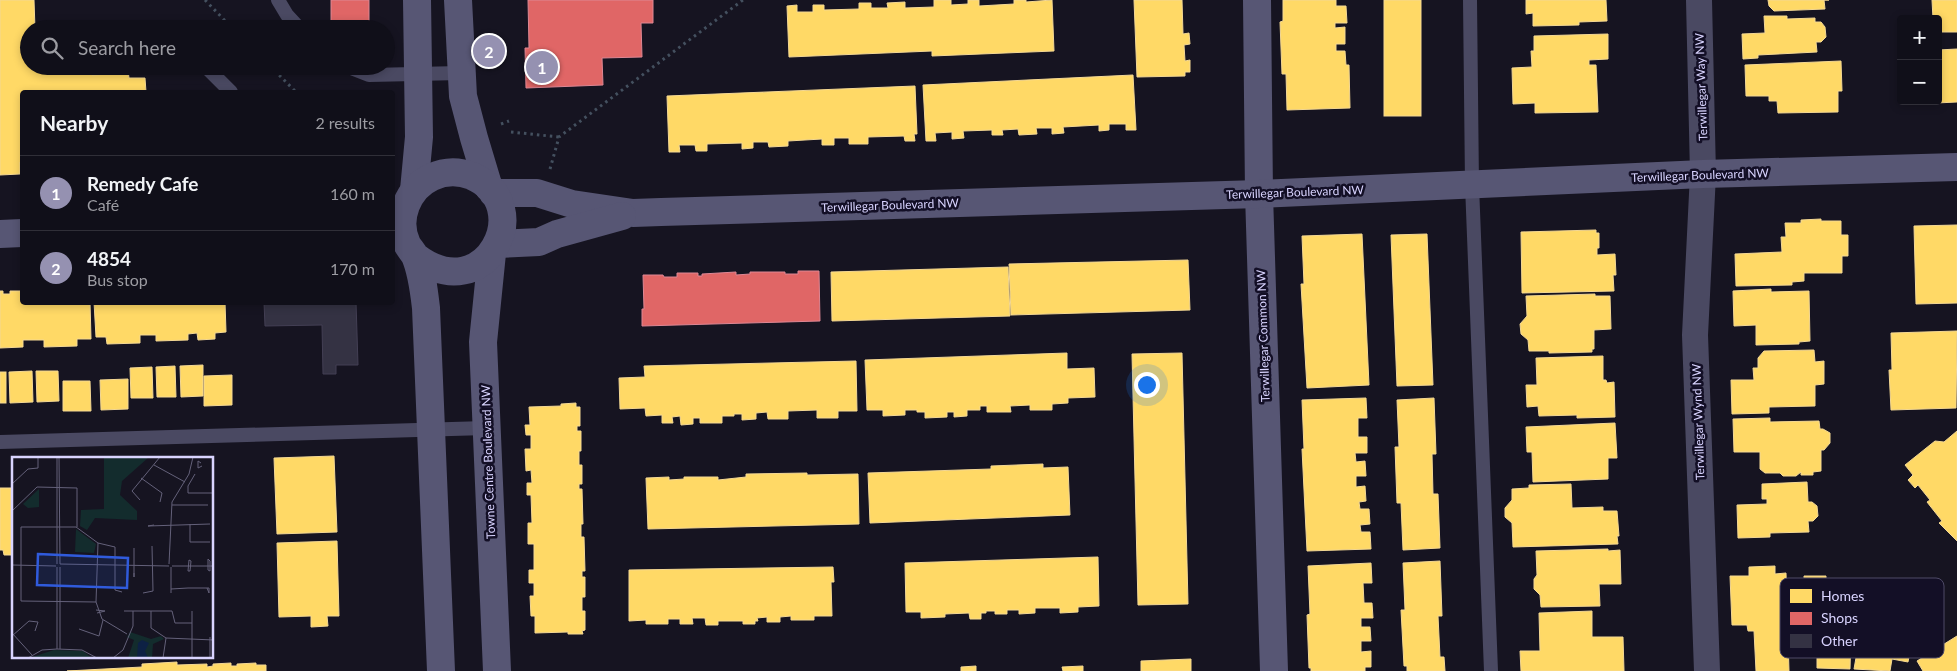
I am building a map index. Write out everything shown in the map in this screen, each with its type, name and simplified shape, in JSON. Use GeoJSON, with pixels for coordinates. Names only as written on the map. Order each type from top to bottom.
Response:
{"type":"FeatureCollection","features":[{"type":"Feature","properties":{"kind":"street"},"geometry":{"type":"LineString","coordinates":[[417,0],[420,137],[405,196],[403,230],[406,250],[424,290],[426,308],[441,671]]}},
{"type":"Feature","properties":{"kind":"street"},"geometry":{"type":"LineString","coordinates":[[406,250],[426,265],[440,271],[454,272],[469,269],[482,263],[495,248],[502,227],[502,213],[497,199],[491,190],[463,96],[458,0]]}},
{"type":"Feature","properties":{"kind":"street","name":"Terwillegar Common NW"},"geometry":{"type":"LineString","coordinates":[[1257,0],[1259,194],[1274,671]]}},
{"type":"Feature","properties":{"kind":"street","name":"Terwillegar Way NW"},"geometry":{"type":"LineString","coordinates":[[1699,0],[1703,174]]}},
{"type":"Feature","properties":{"kind":"street","name":"Terwillegar Boulevard NW"},"geometry":{"type":"LineString","coordinates":[[491,190],[537,193],[572,204],[633,212],[1259,194],[1703,174],[1957,167]]}},
{"type":"Feature","properties":{"kind":"street"},"geometry":{"type":"LineString","coordinates":[[405,196],[424,180],[437,174],[451,172],[465,173],[478,179],[491,190]]}},
{"type":"Feature","properties":{"kind":"street","name":"Terwillegar Wynd NW"},"geometry":{"type":"LineString","coordinates":[[1703,174],[1695,335],[1708,671]]}},
{"type":"Feature","properties":{"kind":"street","name":"Terwillegar Boulevard NW"},"geometry":{"type":"LineString","coordinates":[[495,248],[539,242],[557,234],[633,212]]}},
{"type":"Feature","properties":{"kind":"street"},"geometry":{"type":"LineString","coordinates":[[0,234],[20,233]]}},
{"type":"Feature","properties":{"kind":"street","name":"Towne Centre Boulevard NW"},"geometry":{"type":"LineString","coordinates":[[495,248],[483,342],[497,671]]}},
{"type":"Feature","properties":{"kind":"lane"},"geometry":{"type":"LineString","coordinates":[[278,0],[292,20]]}},
{"type":"Feature","properties":{"kind":"lane"},"geometry":{"type":"LineString","coordinates":[[1470,0],[1472,185],[1491,671]]}},
{"type":"Feature","properties":{"kind":"lane"},"geometry":{"type":"LineString","coordinates":[[395,74],[461,73]]}},
{"type":"Feature","properties":{"kind":"lane"},"geometry":{"type":"LineString","coordinates":[[214,75],[229,90]]}},
{"type":"Feature","properties":{"kind":"lane"},"geometry":{"type":"LineString","coordinates":[[0,442],[486,428]]}},
{"type":"Feature","properties":{"kind":"path"},"geometry":{"type":"LineString","coordinates":[[205,0],[224,20]]}},
{"type":"Feature","properties":{"kind":"path"},"geometry":{"type":"LineString","coordinates":[[546,176],[559,137],[743,0]]}},
{"type":"Feature","properties":{"kind":"path"},"geometry":{"type":"LineString","coordinates":[[279,75],[294,90]]}},
{"type":"Feature","properties":{"kind":"path"},"geometry":{"type":"LineString","coordinates":[[511,132],[559,137]]}},
{"type":"Feature","properties":{"kind":"building: Homes"},"geometry":{"type":"Polygon","coordinates":[[[0,0],[34,0],[35,20],[20,20],[20,75],[129,75],[129,78],[145,78],[146,90],[20,90],[20,174],[0,175],[0,0]]]}},
{"type":"Feature","properties":{"kind":"building: Homes"},"geometry":{"type":"Polygon","coordinates":[[[934,0],[951,0],[951,5],[968,4],[968,0],[979,0],[979,6],[1014,4],[1014,0],[1026,0],[1026,2],[1052,0],[1054,51],[932,56],[932,51],[789,57],[787,6],[797,5],[797,12],[813,12],[813,5],[824,5],[824,10],[859,9],[859,3],[871,3],[871,8],[888,8],[887,3],[905,2],[905,8],[934,7],[934,0]]]}},
{"type":"Feature","properties":{"kind":"building: Homes"},"geometry":{"type":"Polygon","coordinates":[[[1134,0],[1182,0],[1183,34],[1189,33],[1190,44],[1184,45],[1185,61],[1190,60],[1190,72],[1185,72],[1185,76],[1137,77],[1134,0]]]}},
{"type":"Feature","properties":{"kind":"building: Homes"},"geometry":{"type":"Polygon","coordinates":[[[1283,0],[1336,0],[1336,6],[1346,6],[1347,23],[1335,23],[1335,28],[1345,27],[1345,44],[1336,44],[1336,51],[1345,51],[1346,65],[1349,65],[1350,108],[1287,110],[1286,74],[1282,74],[1280,22],[1283,21],[1283,0]]]}},
{"type":"Feature","properties":{"kind":"building: Homes"},"geometry":{"type":"Polygon","coordinates":[[[1384,0],[1421,0],[1421,116],[1384,116],[1384,0]]]}},
{"type":"Feature","properties":{"kind":"building: Homes"},"geometry":{"type":"Polygon","coordinates":[[[1526,0],[1606,0],[1607,21],[1579,22],[1579,25],[1533,26],[1533,13],[1526,14],[1526,0]]]}},
{"type":"Feature","properties":{"kind":"building: Homes"},"geometry":{"type":"Polygon","coordinates":[[[1768,0],[1824,0],[1825,9],[1774,11],[1769,6],[1768,0]]]}},
{"type":"Feature","properties":{"kind":"building: Homes"},"geometry":{"type":"Polygon","coordinates":[[[1932,0],[1957,0],[1957,32],[1942,32],[1942,15],[1933,15],[1932,0]]]}},
{"type":"Feature","properties":{"kind":"building: Homes"},"geometry":{"type":"Polygon","coordinates":[[[1764,16],[1787,16],[1787,19],[1815,18],[1815,22],[1821,22],[1825,27],[1826,37],[1821,42],[1816,42],[1817,52],[1758,55],[1758,58],[1743,59],[1742,34],[1765,33],[1764,16]]]}},
{"type":"Feature","properties":{"kind":"building: Homes"},"geometry":{"type":"Polygon","coordinates":[[[1608,34],[1608,59],[1589,60],[1589,65],[1596,65],[1598,112],[1535,113],[1535,103],[1513,104],[1512,68],[1532,67],[1531,51],[1534,51],[1534,36],[1608,34]]]}},
{"type":"Feature","properties":{"kind":"building: Homes"},"geometry":{"type":"Polygon","coordinates":[[[1957,49],[1957,102],[1942,103],[1942,50],[1957,49]]]}},
{"type":"Feature","properties":{"kind":"building: Homes"},"geometry":{"type":"Polygon","coordinates":[[[1841,61],[1842,91],[1838,91],[1838,112],[1778,113],[1777,101],[1769,101],[1769,96],[1746,96],[1745,65],[1841,61]]]}},
{"type":"Feature","properties":{"kind":"building: Homes"},"geometry":{"type":"Polygon","coordinates":[[[1133,75],[1136,130],[1126,130],[1126,124],[1109,124],[1109,130],[1099,131],[1099,125],[1063,127],[1064,133],[1052,134],[1052,128],[1036,128],[1037,134],[1019,135],[1018,129],[1002,130],[1003,135],[992,135],[992,130],[963,131],[964,138],[952,139],[952,132],[935,133],[936,141],[926,141],[923,85],[1133,75]]]}},
{"type":"Feature","properties":{"kind":"building: Homes"},"geometry":{"type":"Polygon","coordinates":[[[915,86],[917,134],[914,134],[915,141],[905,141],[904,136],[868,137],[868,144],[849,144],[849,138],[834,138],[834,145],[822,145],[822,139],[788,141],[788,146],[769,147],[768,142],[753,142],[753,148],[742,149],[742,143],[707,144],[707,151],[696,151],[695,145],[679,145],[680,152],[669,152],[667,96],[915,86]]]}},
{"type":"Feature","properties":{"kind":"building: Homes"},"geometry":{"type":"Polygon","coordinates":[[[1821,219],[1821,221],[1841,221],[1841,235],[1848,235],[1848,256],[1842,256],[1842,273],[1804,273],[1804,281],[1792,282],[1792,285],[1736,286],[1735,254],[1782,252],[1781,237],[1786,237],[1785,223],[1801,223],[1801,220],[1821,219]]]}},
{"type":"Feature","properties":{"kind":"building: Homes"},"geometry":{"type":"Polygon","coordinates":[[[1957,225],[1957,303],[1916,304],[1914,226],[1957,225]]]}},
{"type":"Feature","properties":{"kind":"building: Homes"},"geometry":{"type":"Polygon","coordinates":[[[1596,230],[1596,233],[1599,233],[1597,255],[1615,254],[1616,275],[1613,275],[1614,291],[1522,293],[1521,232],[1596,230]]]}},
{"type":"Feature","properties":{"kind":"building: Homes"},"geometry":{"type":"Polygon","coordinates":[[[1362,234],[1369,385],[1307,388],[1301,284],[1304,284],[1302,236],[1362,234]]]}},
{"type":"Feature","properties":{"kind":"building: Homes"},"geometry":{"type":"Polygon","coordinates":[[[1427,234],[1433,385],[1397,386],[1391,235],[1427,234]]]}},
{"type":"Feature","properties":{"kind":"building: Homes"},"geometry":{"type":"Polygon","coordinates":[[[1188,260],[1190,310],[1011,315],[1009,264],[1188,260]]]}},
{"type":"Feature","properties":{"kind":"building: Homes"},"geometry":{"type":"Polygon","coordinates":[[[1008,267],[1010,316],[832,321],[831,272],[1008,267]]]}},
{"type":"Feature","properties":{"kind":"building: Homes"},"geometry":{"type":"Polygon","coordinates":[[[1771,289],[1771,292],[1809,291],[1810,341],[1799,342],[1799,344],[1756,345],[1756,325],[1734,326],[1733,291],[1771,289]]]}},
{"type":"Feature","properties":{"kind":"building: Homes"},"geometry":{"type":"Polygon","coordinates":[[[0,291],[3,291],[3,294],[10,294],[10,291],[20,291],[20,305],[90,305],[91,339],[77,339],[77,346],[44,347],[44,340],[23,340],[23,347],[0,348],[0,291]]]}},
{"type":"Feature","properties":{"kind":"building: Homes"},"geometry":{"type":"Polygon","coordinates":[[[1595,294],[1595,296],[1610,296],[1611,329],[1594,330],[1594,349],[1592,349],[1592,352],[1549,353],[1549,351],[1529,351],[1528,340],[1521,334],[1520,324],[1527,316],[1526,296],[1595,294]]]}},
{"type":"Feature","properties":{"kind":"building: Homes"},"geometry":{"type":"Polygon","coordinates":[[[94,305],[225,305],[226,332],[215,333],[215,339],[198,340],[197,333],[188,334],[188,340],[156,341],[156,335],[140,335],[140,343],[107,344],[106,337],[96,337],[94,305]]]}},
{"type":"Feature","properties":{"kind":"building: Homes"},"geometry":{"type":"Polygon","coordinates":[[[1957,331],[1956,408],[1891,410],[1889,370],[1892,370],[1891,333],[1957,331]]]}},
{"type":"Feature","properties":{"kind":"building: Homes"},"geometry":{"type":"Polygon","coordinates":[[[1814,350],[1815,362],[1824,361],[1824,384],[1815,385],[1815,406],[1769,407],[1769,413],[1732,414],[1731,380],[1754,380],[1753,368],[1758,368],[1758,358],[1764,351],[1814,350]]]}},
{"type":"Feature","properties":{"kind":"building: Homes"},"geometry":{"type":"Polygon","coordinates":[[[1067,353],[1067,369],[1094,368],[1095,397],[1068,398],[1068,403],[1052,404],[1052,410],[1030,410],[1030,405],[1010,406],[1011,412],[987,412],[987,406],[980,406],[980,410],[967,410],[967,416],[954,417],[954,412],[947,412],[947,417],[925,418],[925,412],[917,412],[917,410],[905,410],[905,415],[883,416],[883,410],[867,410],[865,360],[1067,353]]]}},
{"type":"Feature","properties":{"kind":"building: Homes"},"geometry":{"type":"Polygon","coordinates":[[[1182,353],[1188,604],[1138,605],[1132,354],[1182,353]]]}},
{"type":"Feature","properties":{"kind":"building: Homes"},"geometry":{"type":"Polygon","coordinates":[[[1603,356],[1603,380],[1606,380],[1607,383],[1614,382],[1615,417],[1539,416],[1538,406],[1527,407],[1526,385],[1537,385],[1536,358],[1603,356]]]}},
{"type":"Feature","properties":{"kind":"building: Homes"},"geometry":{"type":"Polygon","coordinates":[[[856,361],[857,411],[838,411],[838,418],[817,418],[817,410],[788,411],[788,419],[768,419],[767,412],[756,413],[756,419],[742,420],[742,414],[734,414],[734,416],[722,416],[722,423],[700,423],[700,418],[693,418],[693,424],[681,425],[680,416],[672,417],[673,423],[662,423],[662,415],[646,416],[645,408],[620,409],[619,378],[645,377],[644,366],[856,361]]]}},
{"type":"Feature","properties":{"kind":"building: Homes"},"geometry":{"type":"Polygon","coordinates":[[[203,365],[203,396],[181,397],[180,366],[203,365]]]}},
{"type":"Feature","properties":{"kind":"building: Homes"},"geometry":{"type":"Polygon","coordinates":[[[175,366],[176,397],[157,397],[156,367],[175,366]]]}},
{"type":"Feature","properties":{"kind":"building: Homes"},"geometry":{"type":"Polygon","coordinates":[[[152,367],[153,398],[131,398],[130,368],[152,367]]]}},
{"type":"Feature","properties":{"kind":"building: Homes"},"geometry":{"type":"Polygon","coordinates":[[[32,371],[33,402],[10,403],[9,372],[32,371]]]}},
{"type":"Feature","properties":{"kind":"building: Homes"},"geometry":{"type":"Polygon","coordinates":[[[36,371],[58,371],[59,401],[37,402],[36,371]]]}},
{"type":"Feature","properties":{"kind":"building: Homes"},"geometry":{"type":"Polygon","coordinates":[[[0,372],[6,372],[6,403],[0,403],[0,372]]]}},
{"type":"Feature","properties":{"kind":"building: Homes"},"geometry":{"type":"Polygon","coordinates":[[[232,375],[232,405],[204,406],[204,376],[232,375]]]}},
{"type":"Feature","properties":{"kind":"building: Homes"},"geometry":{"type":"Polygon","coordinates":[[[128,379],[128,409],[101,410],[100,380],[128,379]]]}},
{"type":"Feature","properties":{"kind":"building: Homes"},"geometry":{"type":"Polygon","coordinates":[[[63,381],[90,381],[91,411],[63,411],[63,381]]]}},
{"type":"Feature","properties":{"kind":"building: Homes"},"geometry":{"type":"Polygon","coordinates":[[[1366,398],[1367,418],[1358,418],[1358,437],[1367,437],[1367,453],[1355,453],[1356,462],[1365,461],[1366,476],[1356,476],[1356,487],[1365,486],[1366,501],[1359,502],[1360,509],[1369,509],[1370,524],[1360,525],[1361,532],[1370,532],[1371,549],[1307,551],[1302,449],[1304,449],[1302,400],[1366,398]]]}},
{"type":"Feature","properties":{"kind":"building: Homes"},"geometry":{"type":"Polygon","coordinates":[[[1434,398],[1436,454],[1432,454],[1433,494],[1438,494],[1440,548],[1403,550],[1401,503],[1397,503],[1395,447],[1399,447],[1397,400],[1434,398]]]}},
{"type":"Feature","properties":{"kind":"building: Homes"},"geometry":{"type":"Polygon","coordinates":[[[576,403],[576,407],[580,407],[580,426],[577,426],[577,431],[581,431],[579,465],[582,465],[582,484],[579,484],[579,489],[582,489],[583,524],[581,524],[581,537],[584,537],[585,571],[582,571],[582,577],[585,577],[585,597],[582,597],[582,611],[585,611],[585,630],[582,631],[583,634],[568,634],[568,632],[535,633],[535,616],[531,616],[530,596],[534,596],[534,583],[529,583],[529,570],[534,570],[534,544],[528,544],[528,523],[532,523],[531,495],[527,495],[527,483],[532,483],[531,470],[526,471],[525,449],[531,449],[531,435],[526,435],[525,425],[530,425],[529,407],[561,406],[561,404],[576,403]]]}},
{"type":"Feature","properties":{"kind":"building: Homes"},"geometry":{"type":"Polygon","coordinates":[[[1770,418],[1770,422],[1819,421],[1820,429],[1830,433],[1830,443],[1824,450],[1821,450],[1821,471],[1813,472],[1813,475],[1801,475],[1801,472],[1796,476],[1765,473],[1760,469],[1760,452],[1734,452],[1733,419],[1770,418]]]}},
{"type":"Feature","properties":{"kind":"building: Homes"},"geometry":{"type":"Polygon","coordinates":[[[1615,423],[1617,458],[1608,458],[1608,479],[1533,482],[1532,452],[1527,452],[1526,427],[1615,423]]]}},
{"type":"Feature","properties":{"kind":"building: Homes"},"geometry":{"type":"Polygon","coordinates":[[[1957,431],[1957,541],[1939,523],[1942,521],[1927,502],[1930,500],[1918,485],[1915,488],[1908,480],[1913,475],[1905,465],[1935,441],[1944,442],[1957,431]]]}},
{"type":"Feature","properties":{"kind":"building: Homes"},"geometry":{"type":"Polygon","coordinates":[[[334,456],[337,532],[277,534],[274,458],[334,456]]]}},
{"type":"Feature","properties":{"kind":"building: Homes"},"geometry":{"type":"Polygon","coordinates":[[[1043,464],[1043,468],[1068,467],[1070,515],[870,523],[868,473],[991,469],[991,466],[1043,464]]]}},
{"type":"Feature","properties":{"kind":"building: Homes"},"geometry":{"type":"Polygon","coordinates":[[[807,473],[807,475],[858,474],[859,524],[648,529],[646,478],[669,477],[669,480],[684,479],[684,477],[718,477],[718,480],[746,477],[746,474],[807,473]]]}},
{"type":"Feature","properties":{"kind":"building: Homes"},"geometry":{"type":"Polygon","coordinates":[[[1807,482],[1808,502],[1812,502],[1817,506],[1818,516],[1813,521],[1808,521],[1809,532],[1770,533],[1770,537],[1738,538],[1737,505],[1767,504],[1767,499],[1762,499],[1762,484],[1807,482]]]}},
{"type":"Feature","properties":{"kind":"building: Homes"},"geometry":{"type":"Polygon","coordinates":[[[1571,484],[1572,508],[1603,507],[1603,511],[1617,511],[1618,544],[1513,547],[1512,523],[1505,517],[1505,508],[1512,500],[1512,489],[1529,488],[1529,485],[1571,484]]]}},
{"type":"Feature","properties":{"kind":"building: Homes"},"geometry":{"type":"Polygon","coordinates":[[[0,488],[12,488],[12,555],[4,555],[3,550],[0,550],[0,488]]]}},
{"type":"Feature","properties":{"kind":"building: Homes"},"geometry":{"type":"Polygon","coordinates":[[[337,541],[339,616],[327,616],[328,626],[311,627],[311,616],[279,617],[277,543],[337,541]]]}},
{"type":"Feature","properties":{"kind":"building: Homes"},"geometry":{"type":"Polygon","coordinates":[[[1608,549],[1608,551],[1620,550],[1621,584],[1599,584],[1600,606],[1541,607],[1540,595],[1534,589],[1534,579],[1537,575],[1536,551],[1608,549]]]}},
{"type":"Feature","properties":{"kind":"building: Homes"},"geometry":{"type":"Polygon","coordinates":[[[1098,557],[1099,606],[1078,607],[1078,612],[1060,613],[1060,608],[1035,608],[1035,613],[1019,614],[1019,610],[1007,610],[1007,614],[995,614],[995,611],[986,611],[986,613],[981,613],[981,619],[970,619],[969,613],[921,618],[921,612],[906,612],[905,563],[1098,557]]]}},
{"type":"Feature","properties":{"kind":"building: Homes"},"geometry":{"type":"Polygon","coordinates":[[[1440,561],[1442,616],[1438,616],[1440,657],[1444,657],[1445,671],[1407,671],[1407,666],[1404,666],[1401,610],[1405,610],[1403,563],[1440,561]]]}},
{"type":"Feature","properties":{"kind":"building: Homes"},"geometry":{"type":"Polygon","coordinates":[[[1371,563],[1372,583],[1363,583],[1364,603],[1372,603],[1373,618],[1361,618],[1361,627],[1370,627],[1371,641],[1361,641],[1361,652],[1371,651],[1371,667],[1365,667],[1365,671],[1311,671],[1311,668],[1309,668],[1307,615],[1310,614],[1308,566],[1371,563]]]}},
{"type":"Feature","properties":{"kind":"building: Homes"},"geometry":{"type":"Polygon","coordinates":[[[1775,566],[1775,574],[1786,573],[1786,578],[1780,578],[1780,658],[1789,658],[1789,671],[1756,671],[1754,631],[1748,631],[1747,625],[1732,625],[1730,576],[1749,576],[1749,567],[1775,566]]]}},
{"type":"Feature","properties":{"kind":"building: Homes"},"geometry":{"type":"Polygon","coordinates":[[[833,567],[834,582],[831,582],[832,616],[814,616],[814,620],[791,620],[791,616],[780,617],[780,622],[767,622],[767,617],[757,618],[758,621],[755,621],[755,624],[743,624],[743,621],[718,621],[718,625],[706,625],[705,618],[692,618],[693,624],[680,624],[680,619],[668,619],[668,624],[646,624],[646,620],[629,621],[629,570],[833,567]]]}},
{"type":"Feature","properties":{"kind":"building: Homes"},"geometry":{"type":"Polygon","coordinates":[[[1804,576],[1826,576],[1826,578],[1804,578],[1804,576]]]}},
{"type":"Feature","properties":{"kind":"building: Homes"},"geometry":{"type":"Polygon","coordinates":[[[1592,611],[1592,637],[1623,637],[1624,671],[1521,671],[1520,651],[1540,651],[1539,613],[1592,611]]]}},
{"type":"Feature","properties":{"kind":"building: Homes"},"geometry":{"type":"Polygon","coordinates":[[[1957,636],[1957,671],[1923,671],[1917,661],[1922,658],[1944,658],[1944,644],[1957,636]]]}},
{"type":"Feature","properties":{"kind":"building: Homes"},"geometry":{"type":"Polygon","coordinates":[[[1817,658],[1850,658],[1850,669],[1817,668],[1817,658]]]}},
{"type":"Feature","properties":{"kind":"building: Homes"},"geometry":{"type":"Polygon","coordinates":[[[1856,658],[1909,658],[1908,662],[1892,659],[1890,671],[1854,669],[1856,658]]]}},
{"type":"Feature","properties":{"kind":"building: Homes"},"geometry":{"type":"Polygon","coordinates":[[[1191,659],[1191,671],[1141,671],[1141,661],[1191,659]]]}},
{"type":"Feature","properties":{"kind":"building: Homes"},"geometry":{"type":"Polygon","coordinates":[[[177,662],[177,665],[207,664],[207,667],[213,666],[213,664],[231,663],[231,666],[237,666],[237,664],[256,663],[256,665],[266,665],[266,671],[67,671],[142,667],[142,664],[177,662]]]}},
{"type":"Feature","properties":{"kind":"building: Homes"},"geometry":{"type":"Polygon","coordinates":[[[976,666],[976,671],[961,671],[961,667],[976,666]]]}},
{"type":"Feature","properties":{"kind":"building: Homes"},"geometry":{"type":"Polygon","coordinates":[[[1083,666],[1083,671],[1063,671],[1062,667],[1083,666]]]}},
{"type":"Feature","properties":{"kind":"building: Shops"},"geometry":{"type":"Polygon","coordinates":[[[331,0],[369,0],[369,20],[331,20],[331,0]]]}},
{"type":"Feature","properties":{"kind":"building: Shops"},"geometry":{"type":"Polygon","coordinates":[[[528,0],[653,0],[653,23],[641,23],[642,57],[602,58],[603,85],[526,88],[525,48],[529,48],[528,0]]]}},
{"type":"Feature","properties":{"kind":"building: Shops"},"geometry":{"type":"Polygon","coordinates":[[[798,271],[819,271],[820,321],[642,326],[642,309],[644,309],[643,275],[677,277],[677,273],[698,273],[698,276],[702,276],[702,274],[736,272],[736,275],[750,274],[750,272],[798,274],[798,271]]]}},
{"type":"Feature","properties":{"kind":"building: Other"},"geometry":{"type":"Polygon","coordinates":[[[487,51],[494,51],[495,61],[488,61],[487,51]]]}},
{"type":"Feature","properties":{"kind":"building: Other"},"geometry":{"type":"Polygon","coordinates":[[[264,305],[356,305],[358,365],[336,365],[336,374],[323,374],[322,325],[265,326],[264,305]]]}},
{"type":"Feature","properties":{"kind":"place","name":"4854"},"geometry":{"type":"Point","coordinates":[489,51]}},
{"type":"Feature","properties":{"kind":"place","name":"Remedy Cafe"},"geometry":{"type":"Point","coordinates":[542,67]}}]}
